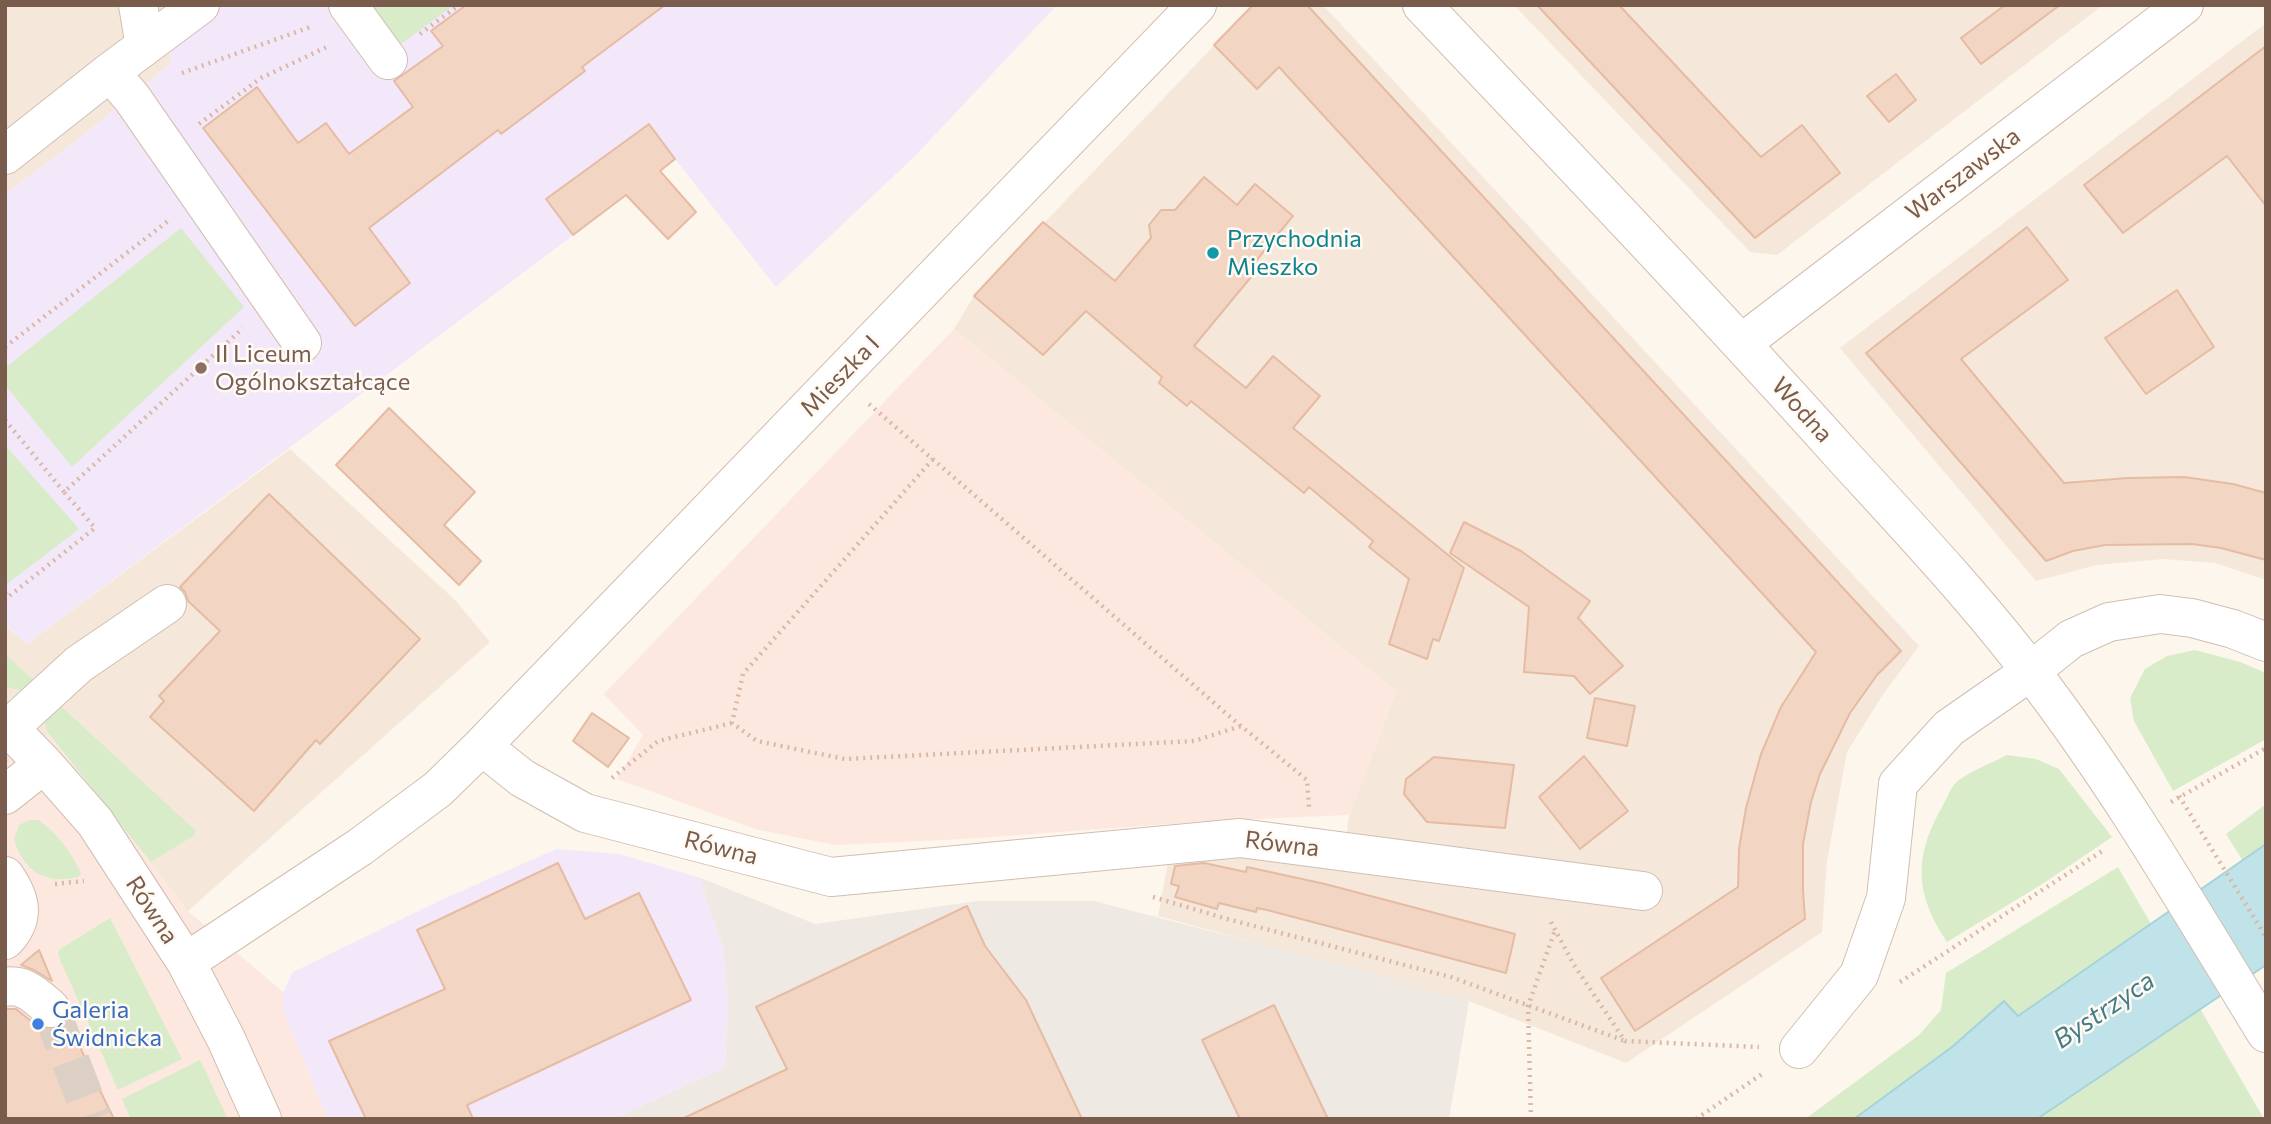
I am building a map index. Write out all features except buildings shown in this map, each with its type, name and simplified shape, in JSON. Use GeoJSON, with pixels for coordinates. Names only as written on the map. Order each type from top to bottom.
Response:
{"type":"FeatureCollection","features":[{"type":"Feature","properties":{"kind":"street"},"geometry":{"type":"LineString","coordinates":[[138,5],[145,46]]}},
{"type":"Feature","properties":{"kind":"street"},"geometry":{"type":"LineString","coordinates":[[5,155],[121,85],[145,46],[200,5]]}},
{"type":"Feature","properties":{"kind":"street","name":"Mieszka I"},"geometry":{"type":"LineString","coordinates":[[482,746],[1197,5]]}},
{"type":"Feature","properties":{"kind":"street","name":"Wodna"},"geometry":{"type":"LineString","coordinates":[[1422,5],[1742,343],[1969,595],[2063,715],[2148,842],[2266,1032]]}},
{"type":"Feature","properties":{"kind":"street","name":"Warszawska"},"geometry":{"type":"LineString","coordinates":[[1742,343],[2184,5]]}},
{"type":"Feature","properties":{"kind":"street"},"geometry":{"type":"LineString","coordinates":[[355,15],[388,60]]}},
{"type":"Feature","properties":{"kind":"street"},"geometry":{"type":"LineString","coordinates":[[121,85],[302,343]]}},
{"type":"Feature","properties":{"kind":"street"},"geometry":{"type":"LineString","coordinates":[[7,726],[79,664],[167,604]]}},
{"type":"Feature","properties":{"kind":"street"},"geometry":{"type":"LineString","coordinates":[[1799,1048],[1859,975],[1886,898],[1898,784],[1949,728],[2031,671],[2071,639],[2109,622],[2160,614],[2192,618],[2233,629],[2266,642]]}},
{"type":"Feature","properties":{"kind":"street","name":"Równa"},"geometry":{"type":"LineString","coordinates":[[7,726],[95,822],[187,962],[360,847],[438,789],[482,746],[522,778],[585,813],[831,877],[1240,838],[1643,891]]}},
{"type":"Feature","properties":{"kind":"street"},"geometry":{"type":"LineString","coordinates":[[5,795],[44,764]]}},
{"type":"Feature","properties":{"kind":"street"},"geometry":{"type":"LineString","coordinates":[[5,876],[15,890],[21,911],[14,931],[5,940]]}},
{"type":"Feature","properties":{"kind":"street"},"geometry":{"type":"LineString","coordinates":[[187,962],[262,1119]]}},
{"type":"Feature","properties":{"kind":"street"},"geometry":{"type":"LineString","coordinates":[[5,987],[30,991],[50,1008]]}},
{"type":"Feature","properties":{"kind":"path"},"geometry":{"type":"LineString","coordinates":[[121,85],[152,84],[355,15]]}},
{"type":"Feature","properties":{"kind":"path"},"geometry":{"type":"LineString","coordinates":[[204,136],[196,126],[261,78],[355,15]]}},
{"type":"Feature","properties":{"kind":"path"},"geometry":{"type":"LineString","coordinates":[[5,347],[131,248],[200,198]]}},
{"type":"Feature","properties":{"kind":"path"},"geometry":{"type":"LineString","coordinates":[[64,492],[207,359],[274,302]]}},
{"type":"Feature","properties":{"kind":"path"},"geometry":{"type":"LineString","coordinates":[[860,397],[1307,780],[1313,848]]}},
{"type":"Feature","properties":{"kind":"path"},"geometry":{"type":"LineString","coordinates":[[5,420],[95,528],[6,596]]}},
{"type":"Feature","properties":{"kind":"path"},"geometry":{"type":"LineString","coordinates":[[732,723],[743,674],[933,459]]}},
{"type":"Feature","properties":{"kind":"path"},"geometry":{"type":"LineString","coordinates":[[611,780],[658,741],[732,723],[757,741],[845,759],[1194,741],[1241,726]]}},
{"type":"Feature","properties":{"kind":"path"},"geometry":{"type":"LineString","coordinates":[[2266,748],[2179,796],[2266,937]]}},
{"type":"Feature","properties":{"kind":"path"},"geometry":{"type":"LineString","coordinates":[[1891,988],[2109,847]]}},
{"type":"Feature","properties":{"kind":"path"},"geometry":{"type":"LineString","coordinates":[[1526,876],[1574,965],[1625,1041]]}},
{"type":"Feature","properties":{"kind":"path"},"geometry":{"type":"LineString","coordinates":[[44,884],[66,884],[96,879]]}},
{"type":"Feature","properties":{"kind":"path"},"geometry":{"type":"LineString","coordinates":[[1153,897],[1451,977],[1625,1041],[1799,1048]]}},
{"type":"Feature","properties":{"kind":"path"},"geometry":{"type":"LineString","coordinates":[[1531,1119],[1528,1006],[1556,930]]}},
{"type":"Feature","properties":{"kind":"path"},"geometry":{"type":"LineString","coordinates":[[1696,1119],[1799,1048]]}},
{"type":"Feature","properties":{"kind":"shaded area"},"geometry":{"type":"Polygon","coordinates":[[[5,5],[172,5],[170,64],[76,141],[5,194],[5,5]]]}},
{"type":"Feature","properties":{"kind":"shaded area","name":"II Liceum Ogólnokształcące"},"geometry":{"type":"Polygon","coordinates":[[[172,5],[1057,5],[914,157],[776,287],[675,159],[27,644],[5,624],[5,194],[76,141],[170,64],[172,5]]]}},
{"type":"Feature","properties":{"kind":"shaded area"},"geometry":{"type":"Polygon","coordinates":[[[1253,5],[1323,5],[1919,646],[1882,696],[1847,752],[1827,861],[1822,932],[1626,1063],[1469,1001],[1158,916],[1169,857],[1263,855],[1342,869],[1349,815],[1396,692],[954,329],[974,296],[1253,5]]]}},
{"type":"Feature","properties":{"kind":"shaded area"},"geometry":{"type":"Polygon","coordinates":[[[1514,5],[2103,5],[1777,255],[1750,252],[1514,5]]]}},
{"type":"Feature","properties":{"kind":"shaded area"},"geometry":{"type":"Polygon","coordinates":[[[2266,23],[2266,580],[2215,563],[2164,559],[2097,565],[2036,581],[1840,348],[2266,23]]]}},
{"type":"Feature","properties":{"kind":"shaded area"},"geometry":{"type":"Polygon","coordinates":[[[954,329],[1396,692],[1349,815],[1210,821],[965,839],[835,845],[755,829],[617,779],[643,735],[604,694],[954,329]]]}},
{"type":"Feature","properties":{"kind":"shaded area"},"geometry":{"type":"Polygon","coordinates":[[[290,449],[454,599],[490,642],[188,911],[49,734],[5,765],[5,625],[27,644],[290,449]]]}},
{"type":"Feature","properties":{"kind":"shaded area"},"geometry":{"type":"Polygon","coordinates":[[[49,734],[188,911],[283,992],[282,1008],[328,1119],[5,1119],[5,765],[49,734]]]}},
{"type":"Feature","properties":{"kind":"shaded area"},"geometry":{"type":"Polygon","coordinates":[[[556,849],[619,854],[701,878],[723,946],[728,998],[725,1067],[613,1119],[328,1119],[282,1008],[283,992],[293,972],[439,901],[556,849]]]}},
{"type":"Feature","properties":{"kind":"shaded area"},"geometry":{"type":"Polygon","coordinates":[[[701,878],[815,924],[978,901],[1094,901],[1346,966],[1469,1001],[1449,1119],[613,1119],[725,1067],[728,998],[723,947],[701,878]]]}},
{"type":"Feature","properties":{"kind":"green space"},"geometry":{"type":"Polygon","coordinates":[[[356,5],[454,5],[390,52],[356,5]]]}},
{"type":"Feature","properties":{"kind":"green space"},"geometry":{"type":"Polygon","coordinates":[[[181,228],[244,307],[72,467],[5,385],[5,368],[181,228]]]}},
{"type":"Feature","properties":{"kind":"green space"},"geometry":{"type":"Polygon","coordinates":[[[5,445],[79,529],[7,584],[5,582],[5,445]]]}},
{"type":"Feature","properties":{"kind":"green space"},"geometry":{"type":"Polygon","coordinates":[[[2195,650],[2240,662],[2266,673],[2266,739],[2173,791],[2134,721],[2130,698],[2145,669],[2167,656],[2195,650]]]}},
{"type":"Feature","properties":{"kind":"green space"},"geometry":{"type":"Polygon","coordinates":[[[5,654],[33,680],[21,690],[5,687],[5,654]]]}},
{"type":"Feature","properties":{"kind":"green space"},"geometry":{"type":"Polygon","coordinates":[[[51,697],[196,831],[193,836],[151,862],[49,734],[41,715],[51,697]]]}},
{"type":"Feature","properties":{"kind":"green space"},"geometry":{"type":"Polygon","coordinates":[[[2007,755],[2036,759],[2059,769],[2112,837],[2044,883],[1947,942],[1936,925],[1924,892],[1922,859],[1926,843],[1956,782],[2007,755]]]}},
{"type":"Feature","properties":{"kind":"green space"},"geometry":{"type":"Polygon","coordinates":[[[2266,804],[2266,898],[2226,834],[2266,804]]]}},
{"type":"Feature","properties":{"kind":"green space"},"geometry":{"type":"Polygon","coordinates":[[[29,820],[38,820],[57,836],[78,867],[81,874],[78,877],[55,879],[37,873],[30,867],[18,851],[14,840],[19,825],[29,820]]]}},
{"type":"Feature","properties":{"kind":"green space"},"geometry":{"type":"Polygon","coordinates":[[[2118,867],[2264,1119],[1805,1119],[1919,1035],[1941,1010],[1946,973],[2118,867]]]}},
{"type":"Feature","properties":{"kind":"green space"},"geometry":{"type":"Polygon","coordinates":[[[110,918],[182,1059],[118,1090],[58,955],[59,950],[110,918]]]}},
{"type":"Feature","properties":{"kind":"green space"},"geometry":{"type":"Polygon","coordinates":[[[200,1060],[228,1119],[131,1119],[122,1099],[200,1060]]]}},
{"type":"Feature","properties":{"kind":"water","name":"Bystrzyca"},"geometry":{"type":"Polygon","coordinates":[[[2266,844],[2266,965],[2037,1119],[1854,1119],[1952,1047],[2004,1001],[2018,1016],[2266,844]]]}},
{"type":"Feature","properties":{"kind":"tunnel"},"geometry":{"type":"LineString","coordinates":[[50,1008],[93,1119]]}},
{"type":"Feature","properties":{"kind":"place","name":"Przychodnia Mieszko"},"geometry":{"type":"Point","coordinates":[1213,253]}},
{"type":"Feature","properties":{"kind":"place","name":"II Liceum Ogólnokształcące"},"geometry":{"type":"Point","coordinates":[201,368]}},
{"type":"Feature","properties":{"kind":"place","name":"Galeria Świdnicka"},"geometry":{"type":"Point","coordinates":[38,1024]}}]}
